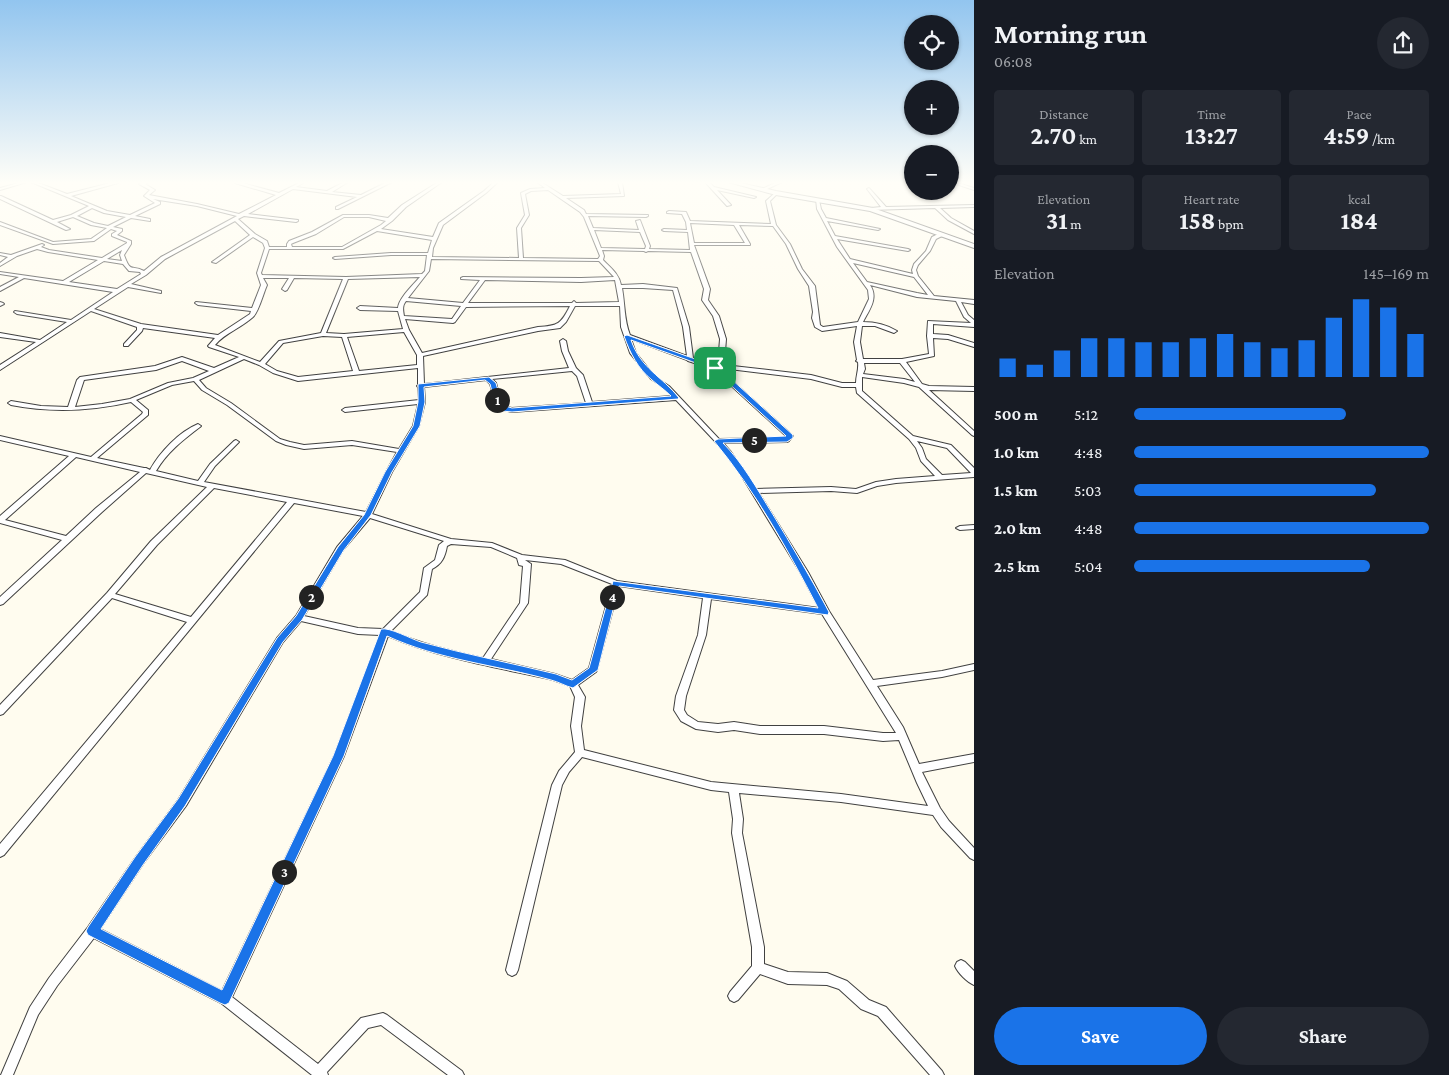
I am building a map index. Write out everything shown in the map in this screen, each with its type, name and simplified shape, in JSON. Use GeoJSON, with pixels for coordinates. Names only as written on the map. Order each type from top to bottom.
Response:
{"type":"FeatureCollection","features":[{"type":"Feature","properties":{"kind":"street"},"geometry":{"type":"LineString","coordinates":[[25,232],[50,242]]}},
{"type":"Feature","properties":{"kind":"street"},"geometry":{"type":"LineString","coordinates":[[0,265],[13,257],[50,242],[92,240],[104,232]]}},
{"type":"Feature","properties":{"kind":"street"},"geometry":{"type":"LineString","coordinates":[[118,232],[114,236],[129,241],[128,244]]}},
{"type":"Feature","properties":{"kind":"street"},"geometry":{"type":"LineString","coordinates":[[0,368],[144,274],[163,258],[212,232]]}},
{"type":"Feature","properties":{"kind":"street"},"geometry":{"type":"LineString","coordinates":[[290,248],[289,244],[291,242],[315,232]]}},
{"type":"Feature","properties":{"kind":"street"},"geometry":{"type":"LineString","coordinates":[[267,248],[343,248],[373,232]]}},
{"type":"Feature","properties":{"kind":"street"},"geometry":{"type":"LineString","coordinates":[[392,232],[434,238]]}},
{"type":"Feature","properties":{"kind":"street"},"geometry":{"type":"LineString","coordinates":[[7,1075],[34,1011],[182,803],[280,640],[299,618],[340,549],[368,515],[389,472],[416,426],[422,402],[420,355],[406,330],[401,313],[404,300],[424,274],[437,232]]}},
{"type":"Feature","properties":{"kind":"street"},"geometry":{"type":"LineString","coordinates":[[519,232],[521,259]]}},
{"type":"Feature","properties":{"kind":"street"},"geometry":{"type":"LineString","coordinates":[[592,232],[602,256],[600,260]]}},
{"type":"Feature","properties":{"kind":"street"},"geometry":{"type":"LineString","coordinates":[[642,232],[648,246],[646,251]]}},
{"type":"Feature","properties":{"kind":"street"},"geometry":{"type":"LineString","coordinates":[[690,232],[694,251],[707,289],[706,300],[716,316],[723,339],[718,367]]}},
{"type":"Feature","properties":{"kind":"street"},"geometry":{"type":"LineString","coordinates":[[693,244],[748,244],[741,232]]}},
{"type":"Feature","properties":{"kind":"street"},"geometry":{"type":"LineString","coordinates":[[779,232],[788,244],[800,270],[812,286],[817,326],[822,329],[860,324],[886,327],[894,331]]}},
{"type":"Feature","properties":{"kind":"street"},"geometry":{"type":"LineString","coordinates":[[832,232],[848,260],[867,283],[872,298],[860,324],[857,342],[859,361],[862,368],[859,375],[859,392],[912,438],[919,448],[923,460],[940,477]]}},
{"type":"Feature","properties":{"kind":"street"},"geometry":{"type":"LineString","coordinates":[[933,232],[974,246]]}},
{"type":"Feature","properties":{"kind":"street"},"geometry":{"type":"LineString","coordinates":[[214,262],[248,240],[253,234],[264,240],[267,248],[260,276]]}},
{"type":"Feature","properties":{"kind":"street"},"geometry":{"type":"LineString","coordinates":[[916,276],[916,265],[928,251],[934,238],[940,235]]}},
{"type":"Feature","properties":{"kind":"street"},"geometry":{"type":"LineString","coordinates":[[834,237],[908,250]]}},
{"type":"Feature","properties":{"kind":"street"},"geometry":{"type":"LineString","coordinates":[[965,243],[974,242]]}},
{"type":"Feature","properties":{"kind":"street"},"geometry":{"type":"LineString","coordinates":[[128,244],[123,251],[124,262],[128,268],[141,271],[144,274]]}},
{"type":"Feature","properties":{"kind":"street"},"geometry":{"type":"LineString","coordinates":[[64,283],[128,244]]}},
{"type":"Feature","properties":{"kind":"street"},"geometry":{"type":"LineString","coordinates":[[37,247],[102,260],[124,262]]}},
{"type":"Feature","properties":{"kind":"street"},"geometry":{"type":"LineString","coordinates":[[599,249],[694,251]]}},
{"type":"Feature","properties":{"kind":"street"},"geometry":{"type":"LineString","coordinates":[[0,254],[13,257]]}},
{"type":"Feature","properties":{"kind":"street"},"geometry":{"type":"LineString","coordinates":[[335,258],[391,254],[600,260],[612,271],[617,278],[627,336],[633,353],[653,378],[667,388],[729,453],[755,491],[804,572],[825,612],[903,736],[936,811],[945,824],[974,855]]}},
{"type":"Feature","properties":{"kind":"street"},"geometry":{"type":"LineString","coordinates":[[848,260],[916,276],[932,296]]}},
{"type":"Feature","properties":{"kind":"street"},"geometry":{"type":"LineString","coordinates":[[0,273],[117,291]]}},
{"type":"Feature","properties":{"kind":"street"},"geometry":{"type":"LineString","coordinates":[[260,276],[346,278],[424,274]]}},
{"type":"Feature","properties":{"kind":"street"},"geometry":{"type":"LineString","coordinates":[[260,276],[264,280],[264,285],[252,315],[219,338],[211,346],[261,364],[274,372],[298,378],[420,366]]}},
{"type":"Feature","properties":{"kind":"street"},"geometry":{"type":"LineString","coordinates":[[285,289],[293,276]]}},
{"type":"Feature","properties":{"kind":"street"},"geometry":{"type":"LineString","coordinates":[[0,289],[23,277]]}},
{"type":"Feature","properties":{"kind":"street"},"geometry":{"type":"LineString","coordinates":[[323,334],[346,278]]}},
{"type":"Feature","properties":{"kind":"street"},"geometry":{"type":"LineString","coordinates":[[463,278],[581,280],[617,278]]}},
{"type":"Feature","properties":{"kind":"street"},"geometry":{"type":"LineString","coordinates":[[360,308],[449,322],[454,320],[483,279]]}},
{"type":"Feature","properties":{"kind":"street"},"geometry":{"type":"LineString","coordinates":[[867,283],[904,292],[974,302]]}},
{"type":"Feature","properties":{"kind":"street"},"geometry":{"type":"LineString","coordinates":[[127,285],[159,292]]}},
{"type":"Feature","properties":{"kind":"street"},"geometry":{"type":"LineString","coordinates":[[619,287],[674,288],[686,327],[690,360]]}},
{"type":"Feature","properties":{"kind":"street"},"geometry":{"type":"LineString","coordinates":[[404,300],[463,305],[622,304]]}},
{"type":"Feature","properties":{"kind":"street"},"geometry":{"type":"LineString","coordinates":[[958,301],[966,316],[974,324]]}},
{"type":"Feature","properties":{"kind":"street"},"geometry":{"type":"LineString","coordinates":[[198,303],[255,310]]}},
{"type":"Feature","properties":{"kind":"street"},"geometry":{"type":"LineString","coordinates":[[420,355],[538,329],[557,328],[562,325],[574,304]]}},
{"type":"Feature","properties":{"kind":"street"},"geometry":{"type":"LineString","coordinates":[[90,309],[140,326],[219,338]]}},
{"type":"Feature","properties":{"kind":"street"},"geometry":{"type":"LineString","coordinates":[[18,312],[70,322]]}},
{"type":"Feature","properties":{"kind":"street"},"geometry":{"type":"LineString","coordinates":[[859,361],[902,361],[932,355],[930,322],[974,324]]}},
{"type":"Feature","properties":{"kind":"street"},"geometry":{"type":"LineString","coordinates":[[126,346],[140,330],[140,326]]}},
{"type":"Feature","properties":{"kind":"street"},"geometry":{"type":"LineString","coordinates":[[261,364],[281,342],[323,334],[344,336],[406,330]]}},
{"type":"Feature","properties":{"kind":"street"},"geometry":{"type":"LineString","coordinates":[[0,335],[39,341]]}},
{"type":"Feature","properties":{"kind":"street"},"geometry":{"type":"LineString","coordinates":[[344,336],[356,372]]}},
{"type":"Feature","properties":{"kind":"street"},"geometry":{"type":"LineString","coordinates":[[627,336],[690,360],[718,367],[792,374],[842,385],[858,385]]}},
{"type":"Feature","properties":{"kind":"street"},"geometry":{"type":"LineString","coordinates":[[930,336],[948,337],[974,345]]}},
{"type":"Feature","properties":{"kind":"street"},"geometry":{"type":"LineString","coordinates":[[563,341],[565,352],[573,369],[580,375],[590,404]]}},
{"type":"Feature","properties":{"kind":"street"},"geometry":{"type":"LineString","coordinates":[[11,403],[27,407],[87,409],[132,400],[170,384],[195,379],[244,358]]}},
{"type":"Feature","properties":{"kind":"street"},"geometry":{"type":"LineString","coordinates":[[71,408],[82,378],[156,368],[178,359],[215,371]]}},
{"type":"Feature","properties":{"kind":"street"},"geometry":{"type":"LineString","coordinates":[[902,361],[920,384],[974,434]]}},
{"type":"Feature","properties":{"kind":"street"},"geometry":{"type":"LineString","coordinates":[[718,367],[790,436],[787,440],[718,441]]}},
{"type":"Feature","properties":{"kind":"street"},"geometry":{"type":"LineString","coordinates":[[420,386],[573,369]]}},
{"type":"Feature","properties":{"kind":"street"},"geometry":{"type":"LineString","coordinates":[[859,375],[920,384],[929,388],[974,389]]}},
{"type":"Feature","properties":{"kind":"street"},"geometry":{"type":"LineString","coordinates":[[487,378],[493,383],[499,406],[504,409],[676,398]]}},
{"type":"Feature","properties":{"kind":"street"},"geometry":{"type":"LineString","coordinates":[[195,379],[204,389],[229,404],[278,440],[288,444],[304,447],[352,444],[402,451]]}},
{"type":"Feature","properties":{"kind":"street"},"geometry":{"type":"LineString","coordinates":[[92,459],[145,415],[146,412],[132,400]]}},
{"type":"Feature","properties":{"kind":"street"},"geometry":{"type":"LineString","coordinates":[[346,410],[422,402]]}},
{"type":"Feature","properties":{"kind":"street"},"geometry":{"type":"LineString","coordinates":[[0,602],[68,539],[150,471],[166,450],[198,426]]}},
{"type":"Feature","properties":{"kind":"street"},"geometry":{"type":"LineString","coordinates":[[0,438],[212,486],[368,515],[450,541],[492,545],[521,556],[562,562],[616,583],[825,612]]}},
{"type":"Feature","properties":{"kind":"street"},"geometry":{"type":"LineString","coordinates":[[912,438],[949,446],[974,473]]}},
{"type":"Feature","properties":{"kind":"street"},"geometry":{"type":"LineString","coordinates":[[201,482],[212,465],[236,442]]}},
{"type":"Feature","properties":{"kind":"street"},"geometry":{"type":"LineString","coordinates":[[0,521],[74,455]]}},
{"type":"Feature","properties":{"kind":"street"},"geometry":{"type":"LineString","coordinates":[[755,491],[831,489],[857,491],[889,482],[974,473]]}},
{"type":"Feature","properties":{"kind":"street"},"geometry":{"type":"LineString","coordinates":[[0,711],[110,595],[154,543],[212,486]]}},
{"type":"Feature","properties":{"kind":"street"},"geometry":{"type":"LineString","coordinates":[[0,852],[294,500]]}},
{"type":"Feature","properties":{"kind":"street"},"geometry":{"type":"LineString","coordinates":[[0,521],[68,539]]}},
{"type":"Feature","properties":{"kind":"street"},"geometry":{"type":"LineString","coordinates":[[960,528],[974,527]]}},
{"type":"Feature","properties":{"kind":"street"},"geometry":{"type":"LineString","coordinates":[[225,999],[339,756],[385,632],[424,593],[428,568],[436,564],[441,558],[443,545],[450,541]]}},
{"type":"Feature","properties":{"kind":"street"},"geometry":{"type":"LineString","coordinates":[[486,660],[524,602],[526,564],[522,563],[521,556]]}},
{"type":"Feature","properties":{"kind":"street"},"geometry":{"type":"LineString","coordinates":[[573,684],[593,670],[616,583]]}},
{"type":"Feature","properties":{"kind":"street"},"geometry":{"type":"LineString","coordinates":[[110,595],[193,621]]}},
{"type":"Feature","properties":{"kind":"street"},"geometry":{"type":"LineString","coordinates":[[706,597],[702,635],[681,696],[679,710],[684,718],[696,725],[718,728],[734,726],[760,730],[824,730],[883,737],[903,736]]}},
{"type":"Feature","properties":{"kind":"street"},"geometry":{"type":"LineString","coordinates":[[299,618],[358,631],[385,632],[406,641],[448,653],[556,677],[573,684],[580,697],[576,726],[580,753]]}},
{"type":"Feature","properties":{"kind":"street"},"geometry":{"type":"LineString","coordinates":[[870,684],[942,674],[974,667]]}},
{"type":"Feature","properties":{"kind":"street"},"geometry":{"type":"LineString","coordinates":[[580,753],[703,784],[841,798],[936,811]]}},
{"type":"Feature","properties":{"kind":"street"},"geometry":{"type":"LineString","coordinates":[[512,970],[554,800],[555,786],[563,771],[580,753]]}},
{"type":"Feature","properties":{"kind":"street"},"geometry":{"type":"LineString","coordinates":[[916,769],[974,758]]}},
{"type":"Feature","properties":{"kind":"street"},"geometry":{"type":"LineString","coordinates":[[733,788],[738,819],[737,833],[758,947],[758,968],[734,996]]}},
{"type":"Feature","properties":{"kind":"street"},"geometry":{"type":"LineString","coordinates":[[92,931],[225,999],[320,1074],[365,1022],[383,1019],[458,1075]]}},
{"type":"Feature","properties":{"kind":"street"},"geometry":{"type":"LineString","coordinates":[[961,966],[974,979]]}},
{"type":"Feature","properties":{"kind":"street"},"geometry":{"type":"LineString","coordinates":[[758,968],[788,978],[826,979],[842,985],[865,1005],[882,1012],[938,1075]]}},
{"type":"Feature","properties":{"kind":"route"},"geometry":{"type":"LineString","coordinates":[[627,336],[715,368],[790,436],[790,439],[787,440],[718,441],[729,453],[755,491],[804,572],[825,612],[651,590],[616,583],[593,670],[573,684],[556,677],[448,653],[406,641],[385,632],[339,756],[225,999],[92,931],[139,861],[182,803],[280,640],[299,618],[340,549],[368,515],[378,498],[389,472],[416,426],[422,402],[420,386],[487,378],[493,383],[499,406],[512,410],[676,398],[645,370],[633,353],[627,336]]}}]}
